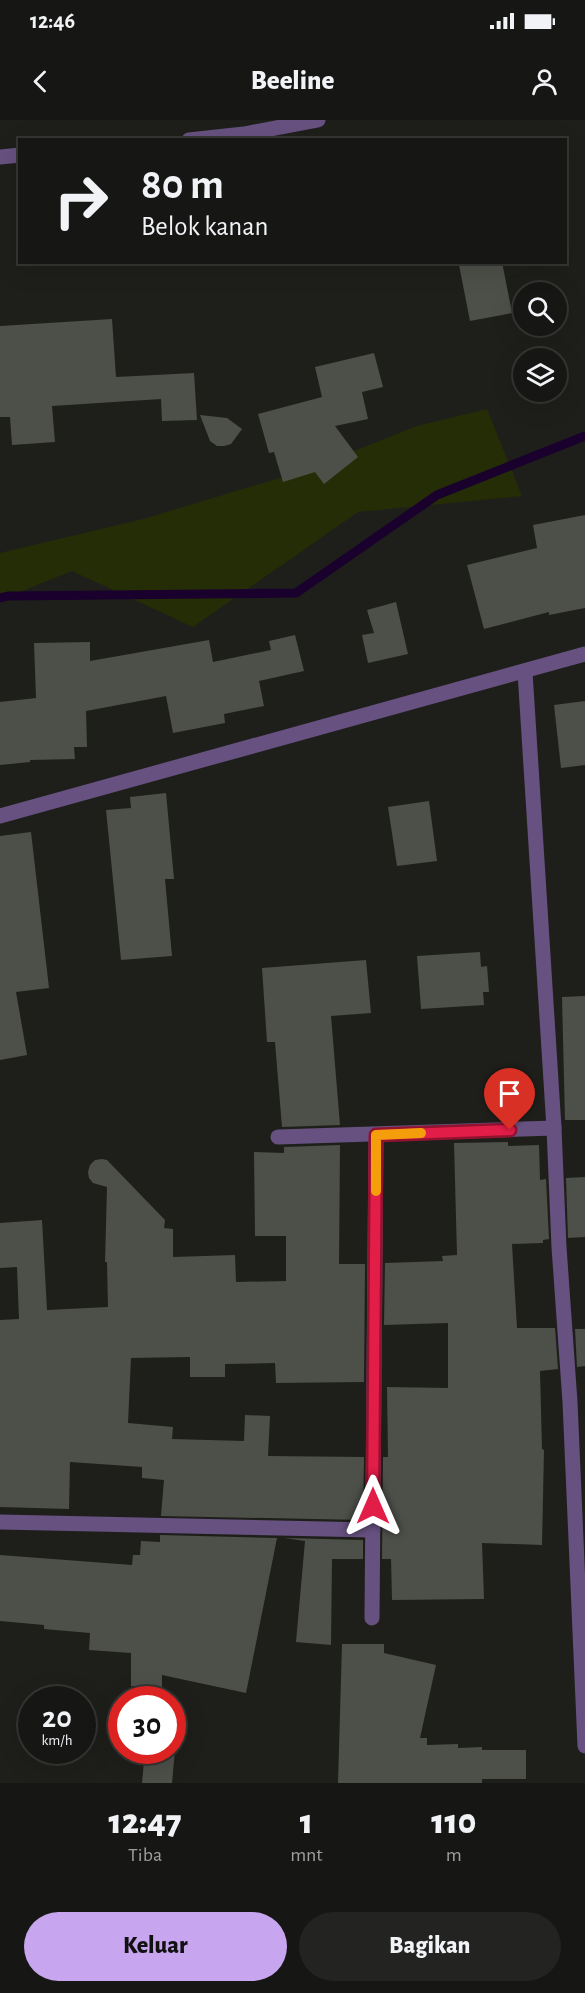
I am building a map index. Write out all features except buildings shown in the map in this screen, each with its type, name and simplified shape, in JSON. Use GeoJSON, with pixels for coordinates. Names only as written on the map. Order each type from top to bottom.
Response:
{"type":"FeatureCollection","features":[{"type":"Feature","properties":{"kind":"street"},"geometry":{"type":"LineString","coordinates":[[207,138],[244,134],[318,120]]}},
{"type":"Feature","properties":{"kind":"street"},"geometry":{"type":"LineString","coordinates":[[0,157],[18,155]]}},
{"type":"Feature","properties":{"kind":"street"},"geometry":{"type":"LineString","coordinates":[[0,816],[585,654]]}},
{"type":"Feature","properties":{"kind":"street"},"geometry":{"type":"LineString","coordinates":[[525,672],[570,1402],[585,1746]]}},
{"type":"Feature","properties":{"kind":"street"},"geometry":{"type":"LineString","coordinates":[[278,1137],[554,1128]]}},
{"type":"Feature","properties":{"kind":"street"},"geometry":{"type":"LineString","coordinates":[[372,1618],[376,1135]]}},
{"type":"Feature","properties":{"kind":"street"},"geometry":{"type":"LineString","coordinates":[[0,1522],[373,1530]]}},
{"type":"Feature","properties":{"kind":"green space"},"geometry":{"type":"Polygon","coordinates":[[[487,409],[522,496],[358,512],[193,627],[72,571],[0,600],[0,553],[143,519],[306,470],[417,426],[487,409]]]}},
{"type":"Feature","properties":{"kind":"waterway"},"geometry":{"type":"LineString","coordinates":[[0,598],[8,596],[296,593],[437,495],[585,436]]}},
{"type":"Feature","properties":{"kind":"slow traffic"},"geometry":{"type":"LineString","coordinates":[[376,1191],[376,1135],[421,1133]]}},
{"type":"Feature","properties":{"kind":"route"},"geometry":{"type":"LineString","coordinates":[[373,1506],[376,1135],[510,1130]]}}]}
